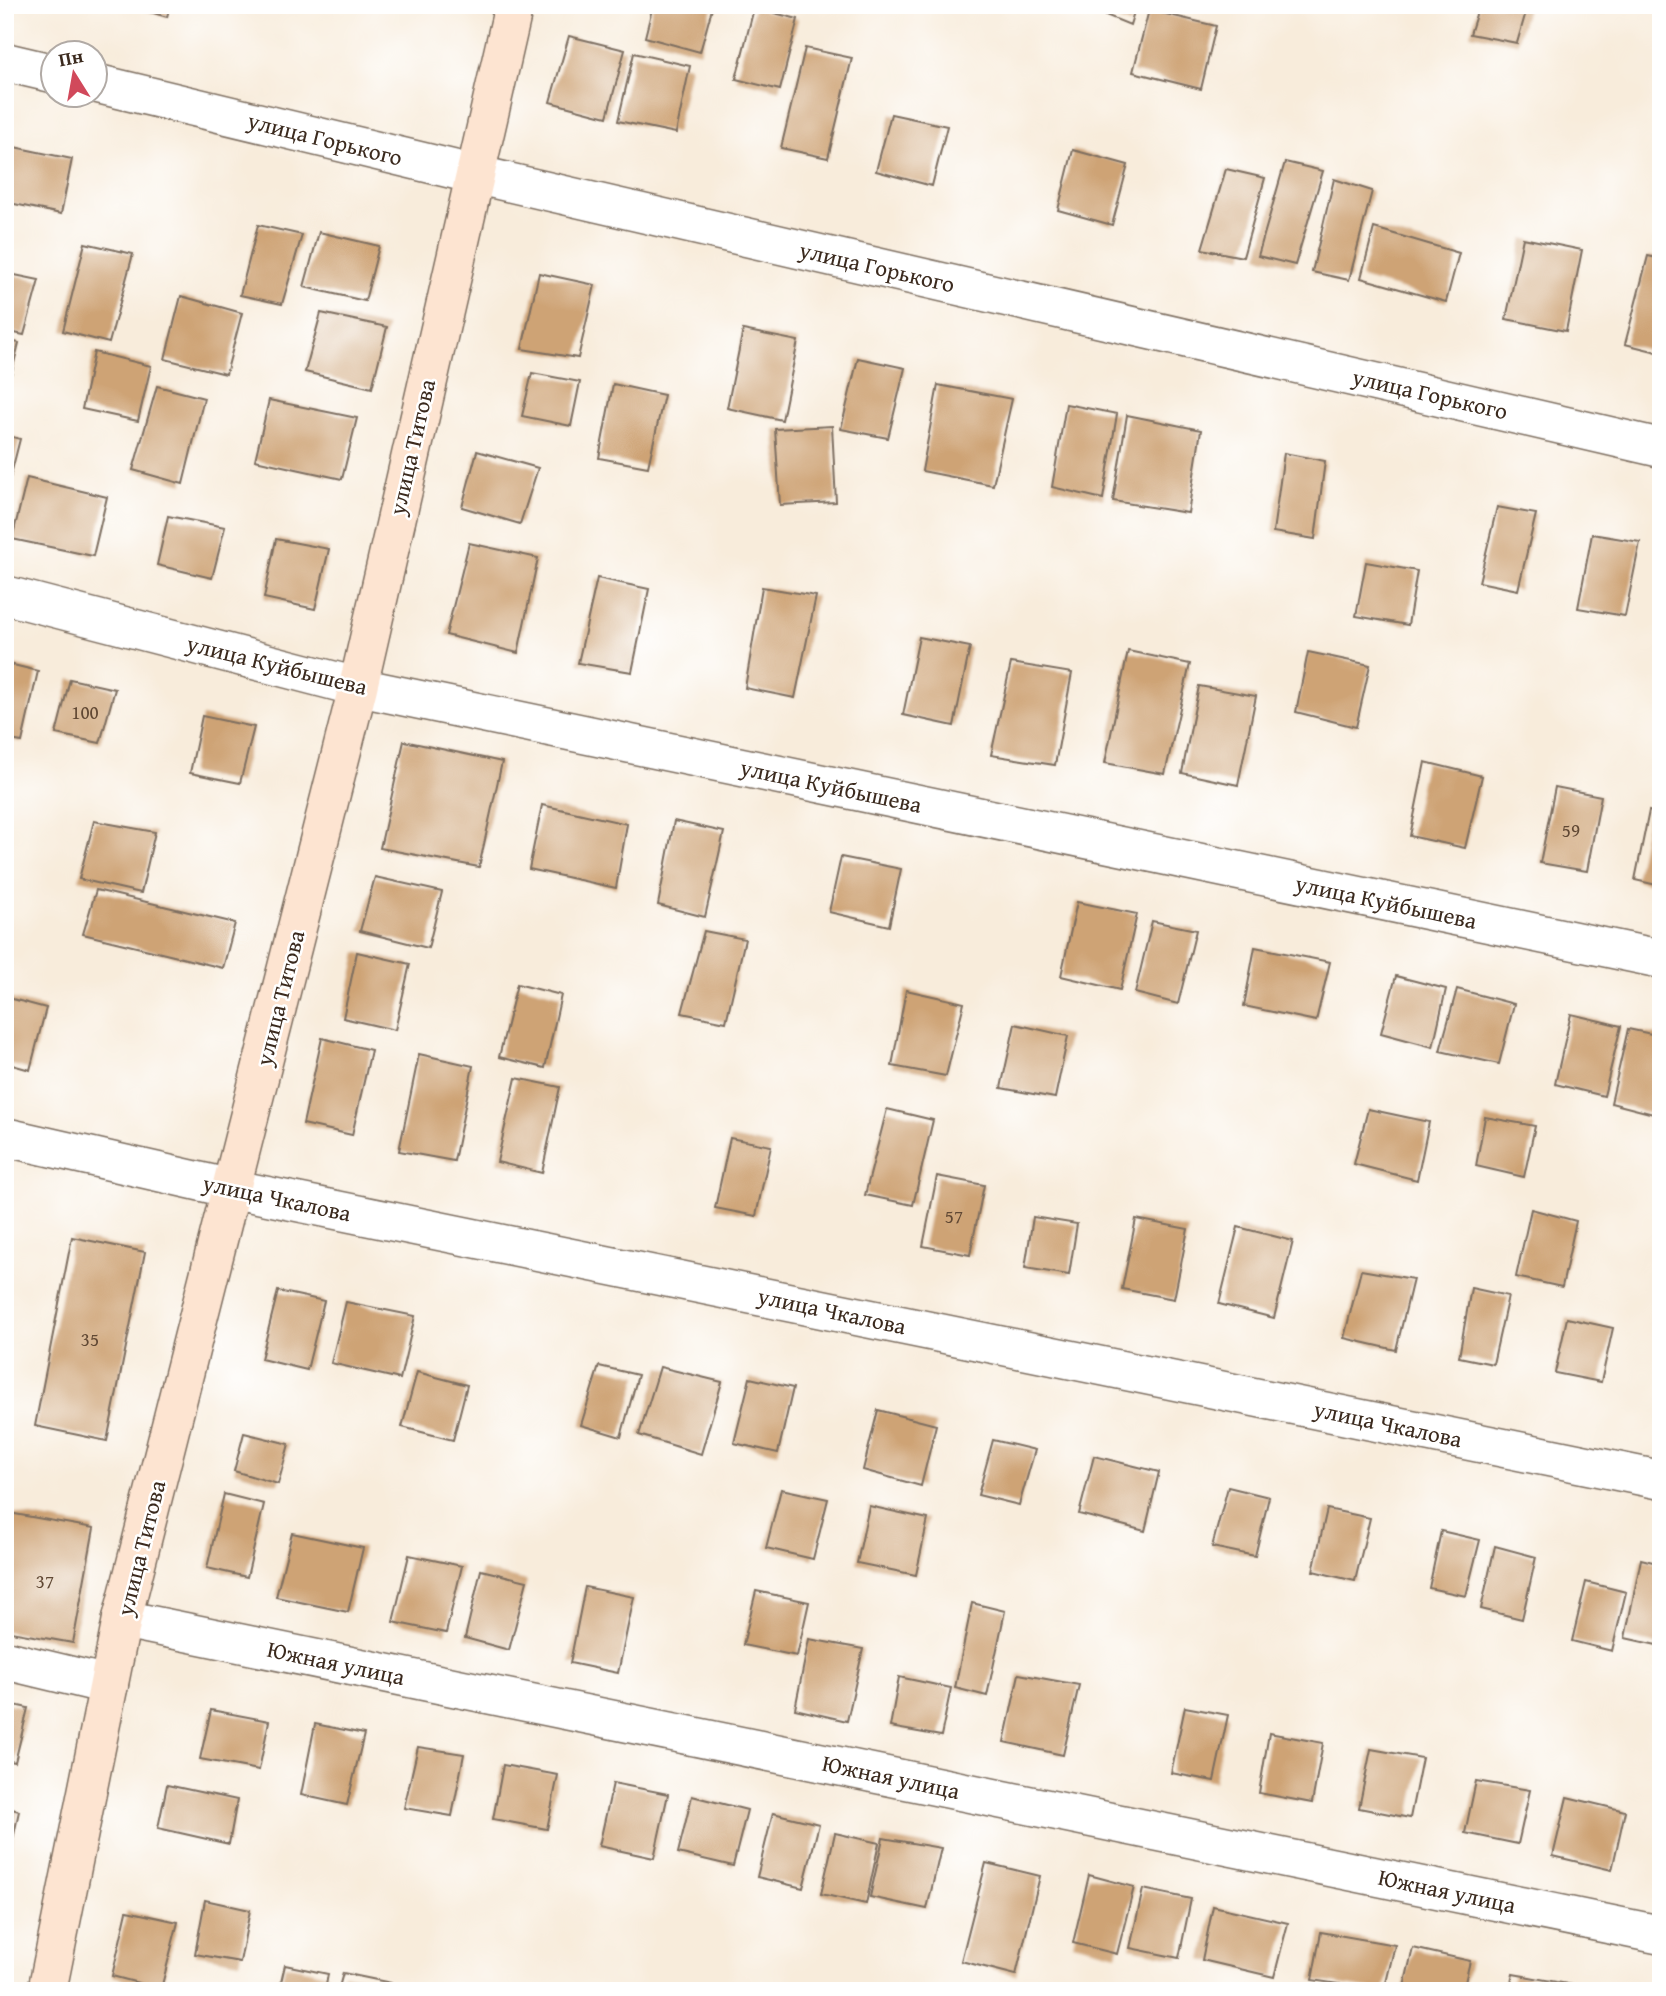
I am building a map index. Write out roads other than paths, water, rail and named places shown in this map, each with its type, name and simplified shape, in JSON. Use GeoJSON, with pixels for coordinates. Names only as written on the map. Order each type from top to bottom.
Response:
{"type":"FeatureCollection","features":[{"type":"Feature","properties":{"kind":"main road","name":"улица Титова"},"geometry":{"type":"LineString","coordinates":[[47,1991],[122,1619],[358,687],[473,174],[514,5]]}},
{"type":"Feature","properties":{"kind":"street"},"geometry":{"type":"LineString","coordinates":[[5,62],[38,70]]}},
{"type":"Feature","properties":{"kind":"street","name":"улица Горького"},"geometry":{"type":"LineString","coordinates":[[108,86],[473,174],[1661,448]]}},
{"type":"Feature","properties":{"kind":"street","name":"улица Куйбышева"},"geometry":{"type":"LineString","coordinates":[[5,594],[358,687],[1661,959]]}},
{"type":"Feature","properties":{"kind":"street","name":"улица Чкалова"},"geometry":{"type":"LineString","coordinates":[[5,1137],[233,1189],[1661,1480]]}},
{"type":"Feature","properties":{"kind":"street","name":"Южная улица"},"geometry":{"type":"LineString","coordinates":[[122,1619],[1661,1935]]}},
{"type":"Feature","properties":{"kind":"street"},"geometry":{"type":"LineString","coordinates":[[5,1660],[109,1685]]}}]}
